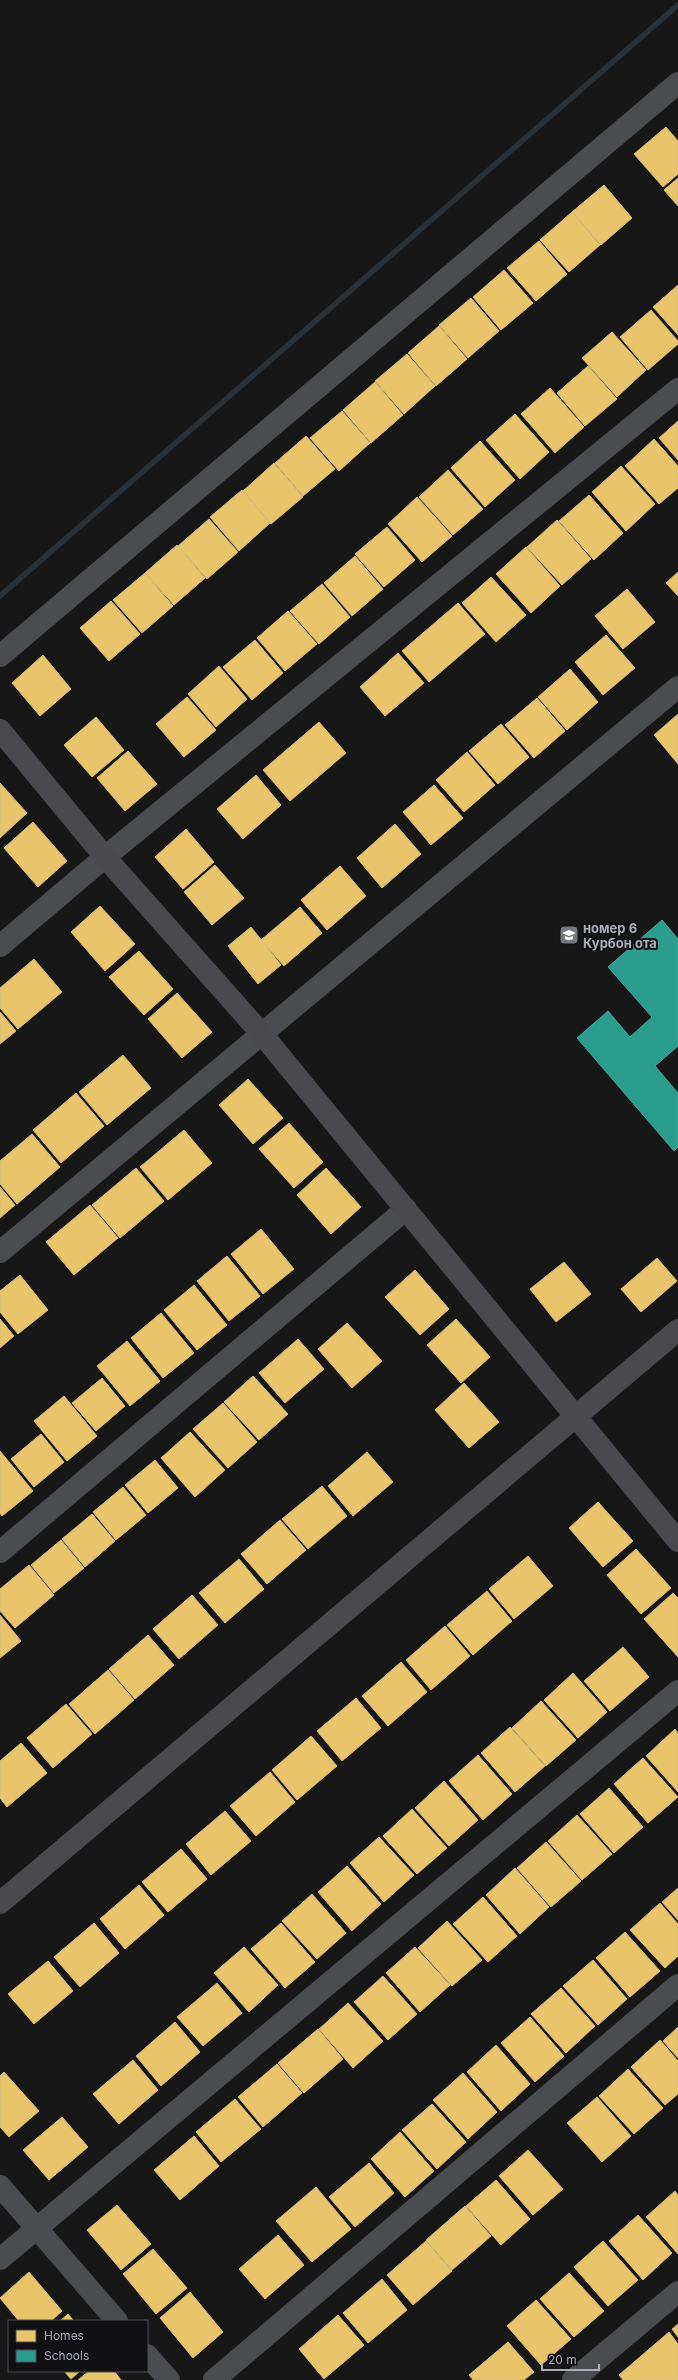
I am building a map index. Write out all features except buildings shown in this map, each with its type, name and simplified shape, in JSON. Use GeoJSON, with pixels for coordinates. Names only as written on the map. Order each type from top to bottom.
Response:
{"type":"FeatureCollection","features":[{"type":"Feature","properties":{"kind":"street"},"geometry":{"type":"LineString","coordinates":[[0,656],[675,92]]}},
{"type":"Feature","properties":{"kind":"street"},"geometry":{"type":"LineString","coordinates":[[0,946],[106,857],[678,389]]}},
{"type":"Feature","properties":{"kind":"street"},"geometry":{"type":"LineString","coordinates":[[0,1252],[678,687]]}},
{"type":"Feature","properties":{"kind":"street"},"geometry":{"type":"LineString","coordinates":[[0,730],[106,857],[261,1033],[575,1418],[678,1541]]}},
{"type":"Feature","properties":{"kind":"street"},"geometry":{"type":"LineString","coordinates":[[0,1552],[406,1209]]}},
{"type":"Feature","properties":{"kind":"street"},"geometry":{"type":"LineString","coordinates":[[0,1902],[678,1330]]}},
{"type":"Feature","properties":{"kind":"street"},"geometry":{"type":"LineString","coordinates":[[0,2259],[678,1691]]}},
{"type":"Feature","properties":{"kind":"street"},"geometry":{"type":"LineString","coordinates":[[214,2380],[678,1985]]}},
{"type":"Feature","properties":{"kind":"street"},"geometry":{"type":"LineString","coordinates":[[0,2186],[117,2320]]}},
{"type":"Feature","properties":{"kind":"street"},"geometry":{"type":"LineString","coordinates":[[573,2380],[678,2292]]}},
{"type":"Feature","properties":{"kind":"street"},"geometry":{"type":"LineString","coordinates":[[148,2356],[169,2380]]}},
{"type":"Feature","properties":{"kind":"waterway"},"geometry":{"type":"LineString","coordinates":[[0,596],[678,5]]}},
{"type":"Feature","properties":{"kind":"place","name":"номер 6 Курбон ота"},"geometry":{"type":"Point","coordinates":[569,935]}}]}
